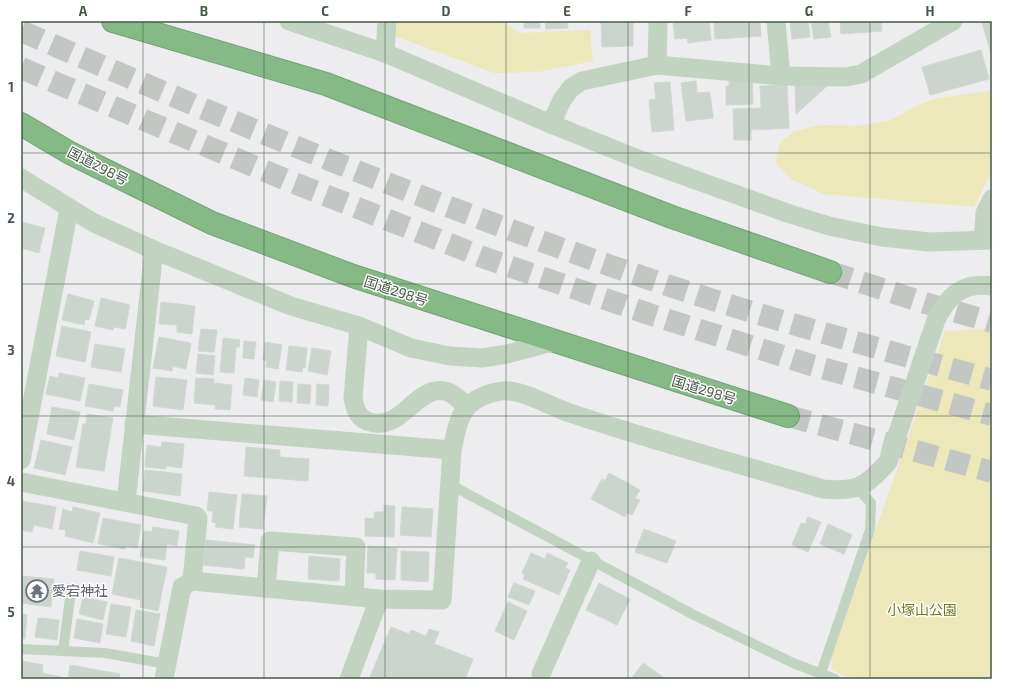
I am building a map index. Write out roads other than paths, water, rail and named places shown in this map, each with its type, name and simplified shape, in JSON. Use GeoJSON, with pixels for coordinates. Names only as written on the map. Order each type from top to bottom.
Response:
{"type":"FeatureCollection","features":[{"type":"Feature","properties":{"kind":"highway"},"geometry":{"type":"LineString","coordinates":[[113,21],[326,84],[672,217],[830,272]]}},
{"type":"Feature","properties":{"kind":"highway","name":"国道298号"},"geometry":{"type":"LineString","coordinates":[[21,124],[70,153],[212,223],[353,276],[788,416]]}},
{"type":"Feature","properties":{"kind":"street"},"geometry":{"type":"LineString","coordinates":[[289,21],[385,53],[551,124],[643,161],[787,213],[829,226],[882,237],[929,242],[987,240],[985,214],[992,199]]}},
{"type":"Feature","properties":{"kind":"street"},"geometry":{"type":"LineString","coordinates":[[385,53],[387,21]]}},
{"type":"Feature","properties":{"kind":"street"},"geometry":{"type":"LineString","coordinates":[[657,65],[658,21]]}},
{"type":"Feature","properties":{"kind":"street"},"geometry":{"type":"LineString","coordinates":[[776,21],[781,76]]}},
{"type":"Feature","properties":{"kind":"street"},"geometry":{"type":"LineString","coordinates":[[551,124],[562,100],[571,88],[582,80],[657,65],[781,76],[846,77],[861,74],[953,21]]}},
{"type":"Feature","properties":{"kind":"street"},"geometry":{"type":"LineString","coordinates":[[21,178],[69,209],[154,250],[291,306],[359,326],[411,348],[450,356],[482,358],[507,354],[555,341]]}},
{"type":"Feature","properties":{"kind":"street"},"geometry":{"type":"LineString","coordinates":[[21,460],[69,209]]}},
{"type":"Feature","properties":{"kind":"street"},"geometry":{"type":"LineString","coordinates":[[126,502],[154,250]]}},
{"type":"Feature","properties":{"kind":"street"},"geometry":{"type":"LineString","coordinates":[[165,672],[182,587],[192,581],[379,599],[442,600],[451,485],[452,450],[457,426],[470,403],[488,394],[503,391],[519,393],[569,413],[823,489],[842,491],[857,488],[871,480],[888,462],[936,320],[944,304],[951,296],[973,286],[992,286]]}},
{"type":"Feature","properties":{"kind":"street"},"geometry":{"type":"LineString","coordinates":[[359,326],[353,398],[355,409],[361,418],[373,423],[393,420],[434,391],[446,391],[456,396],[467,407]]}},
{"type":"Feature","properties":{"kind":"street"},"geometry":{"type":"LineString","coordinates":[[134,424],[452,450]]}},
{"type":"Feature","properties":{"kind":"street"},"geometry":{"type":"LineString","coordinates":[[21,482],[196,516],[198,518],[192,581]]}},
{"type":"Feature","properties":{"kind":"street"},"geometry":{"type":"LineString","coordinates":[[266,588],[270,541],[356,547],[354,596]]}},
{"type":"Feature","properties":{"kind":"street"},"geometry":{"type":"LineString","coordinates":[[541,678],[591,560]]}},
{"type":"Feature","properties":{"kind":"street"},"geometry":{"type":"LineString","coordinates":[[349,679],[379,599]]}},
{"type":"Feature","properties":{"kind":"lane"},"geometry":{"type":"LineString","coordinates":[[451,485],[694,615],[793,663],[835,679]]}},
{"type":"Feature","properties":{"kind":"lane"},"geometry":{"type":"LineString","coordinates":[[821,673],[870,530],[871,503],[857,488]]}},
{"type":"Feature","properties":{"kind":"lane"},"geometry":{"type":"LineString","coordinates":[[63,651],[71,592]]}},
{"type":"Feature","properties":{"kind":"lane"},"geometry":{"type":"LineString","coordinates":[[21,649],[105,653],[165,672]]}},
{"type":"Feature","properties":{"kind":"tunnel"},"geometry":{"type":"LineString","coordinates":[[21,31],[337,163],[497,225],[577,254],[741,309],[992,380]]}},
{"type":"Feature","properties":{"kind":"tunnel"},"geometry":{"type":"LineString","coordinates":[[21,68],[289,181],[485,258],[649,314],[811,365],[992,415]]}},
{"type":"Feature","properties":{"kind":"tunnel"},"geometry":{"type":"LineString","coordinates":[[830,272],[925,303],[992,322]]}},
{"type":"Feature","properties":{"kind":"tunnel"},"geometry":{"type":"LineString","coordinates":[[788,416],[992,472]]}},
{"type":"Feature","properties":{"kind":"place","name":"愛宕神社"},"geometry":{"type":"Point","coordinates":[37,591]}},
{"type":"Feature","properties":{"kind":"park label","name":"小塚山公園"},"geometry":{"type":"Point","coordinates":[922,610]}}]}
